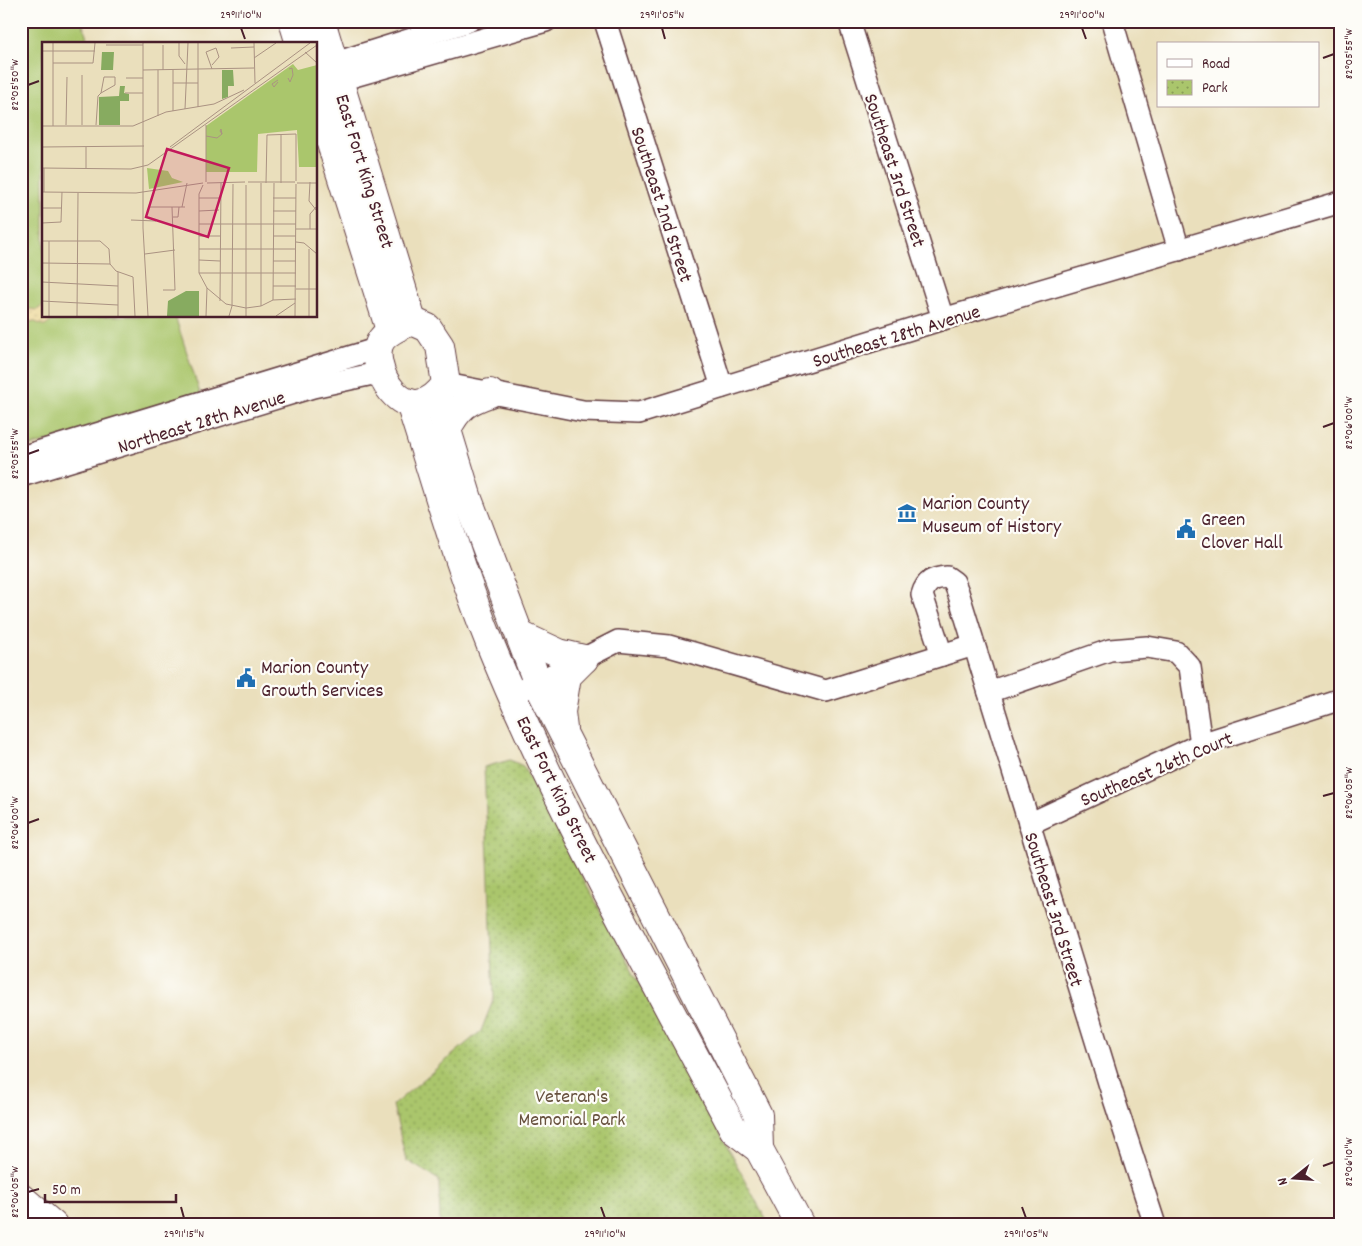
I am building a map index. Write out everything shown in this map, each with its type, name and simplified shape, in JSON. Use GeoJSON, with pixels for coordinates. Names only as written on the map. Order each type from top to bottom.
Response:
{"type":"FeatureCollection","features":[{"type":"Feature","properties":{"kind":"street"},"geometry":{"type":"LineString","coordinates":[[293,21],[299,42]]}},
{"type":"Feature","properties":{"kind":"street","name":"East Fort King Street"},"geometry":{"type":"LineString","coordinates":[[321,21],[327,75],[391,343]]}},
{"type":"Feature","properties":{"kind":"street"},"geometry":{"type":"LineString","coordinates":[[327,75],[468,21]]}},
{"type":"Feature","properties":{"kind":"street"},"geometry":{"type":"LineString","coordinates":[[327,75],[546,21]]}},
{"type":"Feature","properties":{"kind":"street","name":"Southeast 2nd Street"},"geometry":{"type":"LineString","coordinates":[[605,21],[722,387]]}},
{"type":"Feature","properties":{"kind":"street","name":"Southeast 3rd Street"},"geometry":{"type":"LineString","coordinates":[[849,21],[943,319]]}},
{"type":"Feature","properties":{"kind":"street"},"geometry":{"type":"LineString","coordinates":[[1112,21],[1179,250]]}},
{"type":"Feature","properties":{"kind":"street","name":"East Fort King Street"},"geometry":{"type":"LineString","coordinates":[[318,103],[391,343]]}},
{"type":"Feature","properties":{"kind":"street","name":"Southeast 28th Avenue"},"geometry":{"type":"LineString","coordinates":[[442,390],[490,393],[583,411],[639,412],[943,319],[1341,202]]}},
{"type":"Feature","properties":{"kind":"street"},"geometry":{"type":"LineString","coordinates":[[428,328],[440,346],[442,390],[418,404],[403,401],[390,390],[391,343],[428,328]]}},
{"type":"Feature","properties":{"kind":"street","name":"Northeast 28th Avenue"},"geometry":{"type":"LineString","coordinates":[[21,456],[391,343]]}},
{"type":"Feature","properties":{"kind":"street","name":"Northeast 28th Avenue"},"geometry":{"type":"LineString","coordinates":[[21,476],[313,387],[359,375],[391,343]]}},
{"type":"Feature","properties":{"kind":"street","name":"East Fort King Street"},"geometry":{"type":"LineString","coordinates":[[442,390],[447,429],[468,500],[538,684],[758,1115],[759,1149]]}},
{"type":"Feature","properties":{"kind":"street"},"geometry":{"type":"LineString","coordinates":[[447,429],[456,412],[471,399],[490,393]]}},
{"type":"Feature","properties":{"kind":"street","name":"East Fort King Street"},"geometry":{"type":"LineString","coordinates":[[410,402],[473,598],[512,694],[564,805],[734,1130],[759,1149],[800,1225]]}},
{"type":"Feature","properties":{"kind":"street","name":"Southeast 3rd Street"},"geometry":{"type":"LineString","coordinates":[[942,655],[922,595],[925,586],[931,580],[947,577],[954,582],[958,592],[1155,1225]]}},
{"type":"Feature","properties":{"kind":"street"},"geometry":{"type":"LineString","coordinates":[[520,635],[559,653],[584,659]]}},
{"type":"Feature","properties":{"kind":"street"},"geometry":{"type":"LineString","coordinates":[[512,694],[538,684],[618,641],[669,646],[826,691],[974,645]]}},
{"type":"Feature","properties":{"kind":"street"},"geometry":{"type":"LineString","coordinates":[[989,692],[1110,650],[1147,648],[1176,652],[1190,668],[1201,744]]}},
{"type":"Feature","properties":{"kind":"street"},"geometry":{"type":"LineString","coordinates":[[564,738],[561,712],[567,676],[584,659]]}},
{"type":"Feature","properties":{"kind":"street","name":"Southeast 26th Court"},"geometry":{"type":"LineString","coordinates":[[1029,824],[1201,744],[1341,699]]}},
{"type":"Feature","properties":{"kind":"street"},"geometry":{"type":"LineString","coordinates":[[21,1198],[53,1225]]}},
{"type":"Feature","properties":{"kind":"green space"},"geometry":{"type":"Polygon","coordinates":[[[21,21],[82,21],[88,42],[42,42],[42,318],[176,318],[201,396],[21,449],[21,21]]]}},
{"type":"Feature","properties":{"kind":"green space","name":"Veteran's Memorial Park"},"geometry":{"type":"Polygon","coordinates":[[[510,760],[523,766],[769,1225],[440,1225],[439,1180],[406,1160],[393,1105],[481,1031],[494,998],[484,767],[510,760]]]}},
{"type":"Feature","properties":{"kind":"sand"},"geometry":{"type":"Polygon","coordinates":[[[42,306],[42,318],[61,318],[45,326],[33,321],[26,323],[21,320],[21,314],[25,311],[30,309],[37,310],[42,306]]]}},
{"type":"Feature","properties":{"kind":"place","name":"Marion County Museum of History"},"geometry":{"type":"Point","coordinates":[907,513]}},
{"type":"Feature","properties":{"kind":"place","name":"Green Clover Hall"},"geometry":{"type":"Point","coordinates":[1186,529]}},
{"type":"Feature","properties":{"kind":"place","name":"Marion County Growth Services"},"geometry":{"type":"Point","coordinates":[246,678]}}]}
